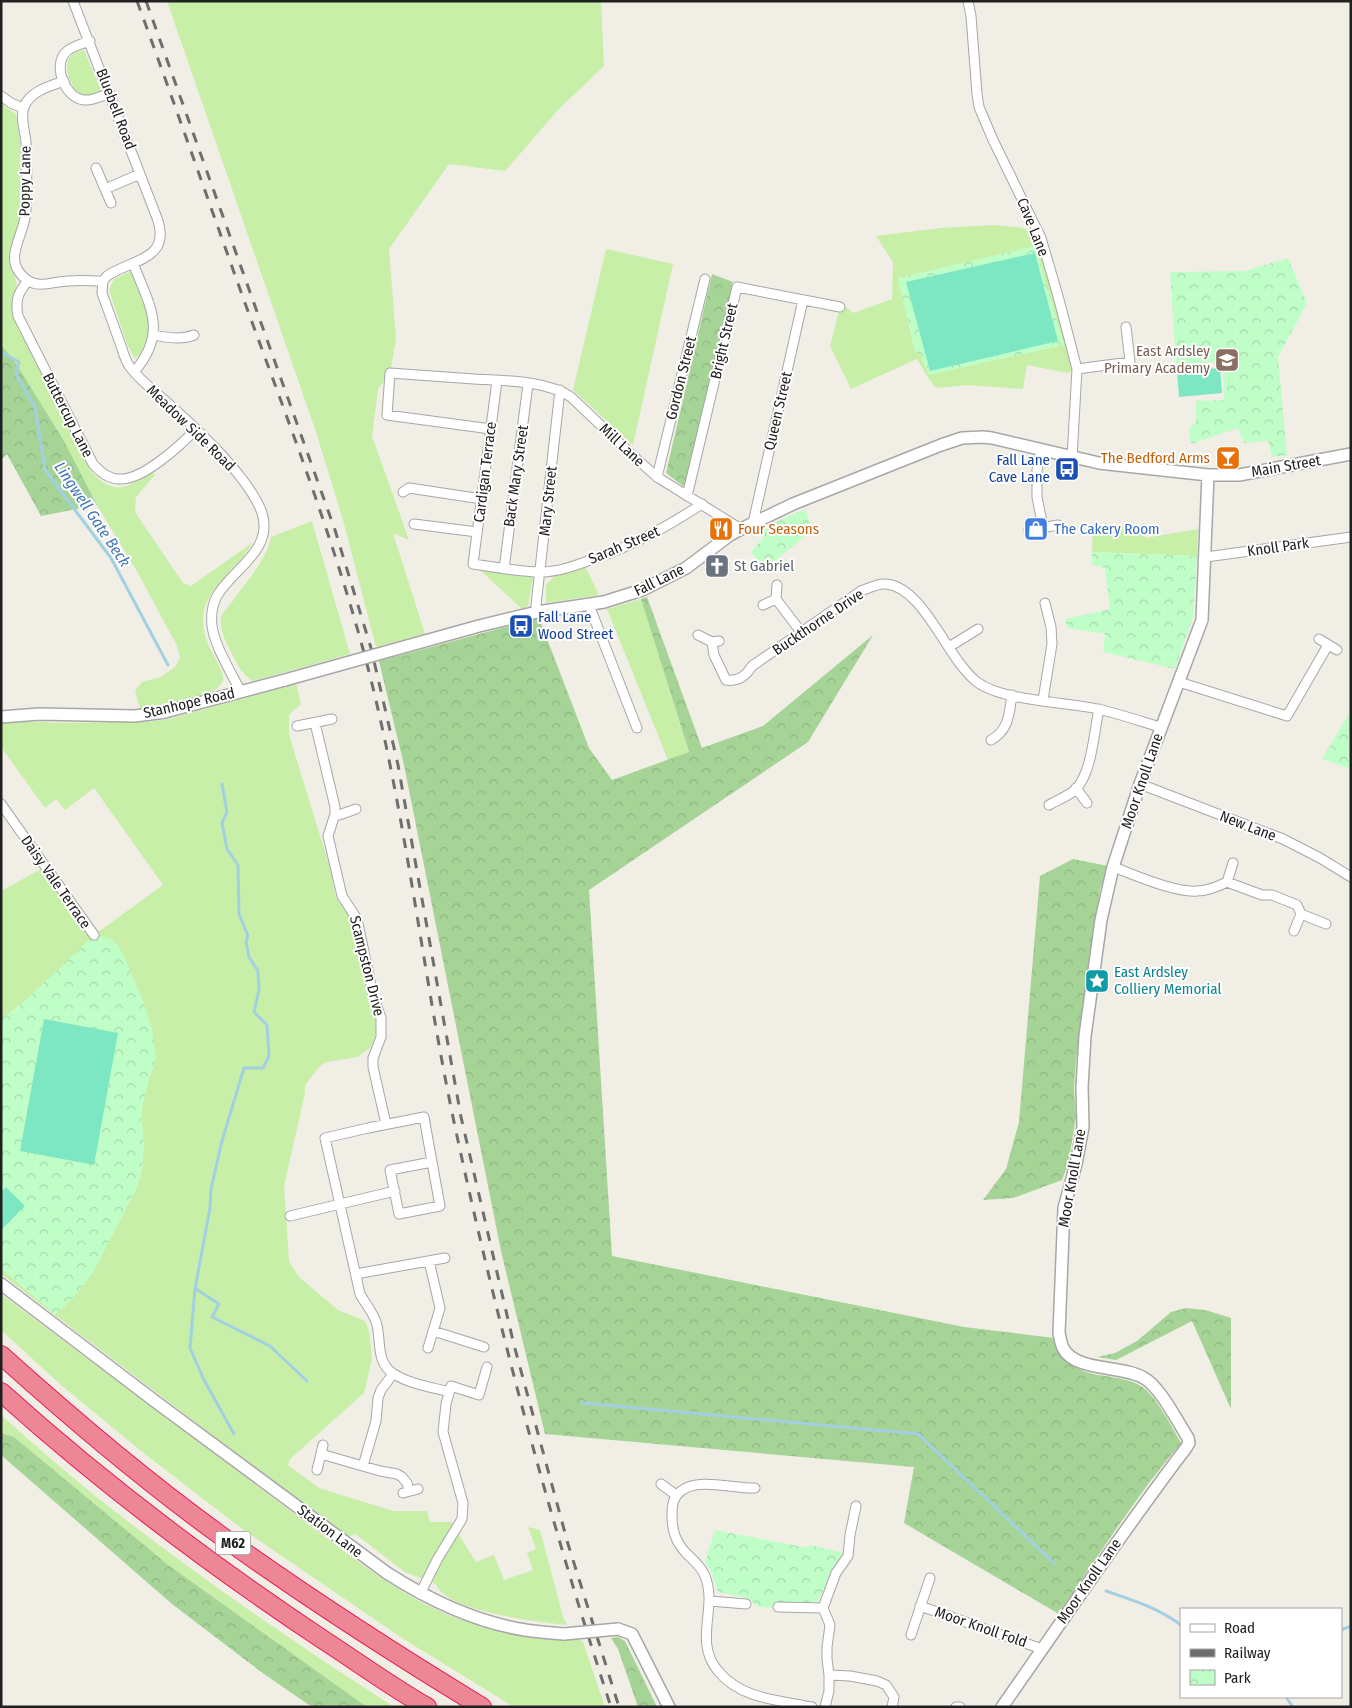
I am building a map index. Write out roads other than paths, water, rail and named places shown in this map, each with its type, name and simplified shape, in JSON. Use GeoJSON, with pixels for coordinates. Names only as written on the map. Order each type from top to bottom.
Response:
{"type":"FeatureCollection","features":[{"type":"Feature","properties":{"kind":"highway","name":"M62"},"geometry":{"type":"LineString","coordinates":[[1,1356],[60,1408],[219,1534],[303,1593],[482,1707]]}},
{"type":"Feature","properties":{"kind":"highway","name":"M62"},"geometry":{"type":"LineString","coordinates":[[1,1392],[68,1450],[188,1546],[284,1614],[427,1707]]}},
{"type":"Feature","properties":{"kind":"street","name":"Bluebell Road"},"geometry":{"type":"LineString","coordinates":[[73,1],[157,218],[160,234],[159,242],[150,255],[133,263]]}},
{"type":"Feature","properties":{"kind":"street","name":"Cave Lane"},"geometry":{"type":"LineString","coordinates":[[968,1],[972,16],[979,107],[1040,238],[1058,296],[1077,369],[1072,458]]}},
{"type":"Feature","properties":{"kind":"street"},"geometry":{"type":"LineString","coordinates":[[90,41],[69,49],[64,54],[60,68],[64,81],[68,90],[78,99],[92,100],[110,93]]}},
{"type":"Feature","properties":{"kind":"street"},"geometry":{"type":"LineString","coordinates":[[1,96],[23,108],[32,95],[64,81]]}},
{"type":"Feature","properties":{"kind":"street","name":"Poppy Lane"},"geometry":{"type":"LineString","coordinates":[[23,108],[22,115],[26,140],[26,212],[25,222],[14,251],[13,260],[16,269],[28,281]]}},
{"type":"Feature","properties":{"kind":"street"},"geometry":{"type":"LineString","coordinates":[[96,168],[111,204]]}},
{"type":"Feature","properties":{"kind":"street"},"geometry":{"type":"LineString","coordinates":[[104,189],[140,174]]}},
{"type":"Feature","properties":{"kind":"street"},"geometry":{"type":"LineString","coordinates":[[28,281],[39,285],[62,281],[103,281],[112,272],[133,263],[149,303],[153,317],[154,335],[142,363],[134,372]]}},
{"type":"Feature","properties":{"kind":"street","name":"Gordon Street"},"geometry":{"type":"LineString","coordinates":[[658,477],[705,280]]}},
{"type":"Feature","properties":{"kind":"street","name":"Buttercup Lane"},"geometry":{"type":"LineString","coordinates":[[28,281],[20,289],[17,298],[18,316],[93,464],[100,472],[119,480],[130,478],[143,472],[180,446],[196,430]]}},
{"type":"Feature","properties":{"kind":"street","name":"Meadow Side Road"},"geometry":{"type":"LineString","coordinates":[[103,281],[102,293],[128,365],[196,430],[240,476],[252,493],[262,514],[264,528],[261,541],[255,553],[217,596],[212,610],[214,638],[241,692]]}},
{"type":"Feature","properties":{"kind":"street","name":"Bright Street"},"geometry":{"type":"LineString","coordinates":[[687,496],[737,287],[840,307]]}},
{"type":"Feature","properties":{"kind":"street","name":"Queen Street"},"geometry":{"type":"LineString","coordinates":[[753,523],[803,300]]}},
{"type":"Feature","properties":{"kind":"street"},"geometry":{"type":"LineString","coordinates":[[1077,369],[1130,362],[1126,327]]}},
{"type":"Feature","properties":{"kind":"street"},"geometry":{"type":"LineString","coordinates":[[154,335],[167,338],[194,335]]}},
{"type":"Feature","properties":{"kind":"street","name":"Mill Lane"},"geometry":{"type":"LineString","coordinates":[[491,429],[387,415],[390,373],[497,380],[560,390],[572,397],[631,454],[658,477],[741,528]]}},
{"type":"Feature","properties":{"kind":"street","name":"Cardigan Terrace"},"geometry":{"type":"LineString","coordinates":[[473,564],[497,380]]}},
{"type":"Feature","properties":{"kind":"street","name":"Back Mary Street"},"geometry":{"type":"LineString","coordinates":[[504,569],[528,384]]}},
{"type":"Feature","properties":{"kind":"street","name":"Mary Street"},"geometry":{"type":"LineString","coordinates":[[537,612],[536,605],[560,390]]}},
{"type":"Feature","properties":{"kind":"street","name":"Fall Lane"},"geometry":{"type":"LineString","coordinates":[[285,680],[479,626],[537,612],[589,604],[642,590],[686,568],[741,528],[793,504],[931,448],[962,438],[992,438],[1072,458]]}},
{"type":"Feature","properties":{"kind":"street"},"geometry":{"type":"LineString","coordinates":[[1041,450],[1037,470],[1038,497],[1043,527]]}},
{"type":"Feature","properties":{"kind":"street","name":"Main Street"},"geometry":{"type":"LineString","coordinates":[[1072,458],[1127,467],[1239,475],[1351,454]]}},
{"type":"Feature","properties":{"kind":"street","name":"Moor Knoll Lane"},"geometry":{"type":"LineString","coordinates":[[1002,1707],[1101,1563],[1188,1443],[1188,1438],[1155,1387],[1144,1378],[1134,1374],[1079,1362],[1062,1347],[1059,1332],[1064,1208],[1081,1138],[1085,1036],[1101,920],[1113,867],[1140,784],[1202,620],[1208,474]]}},
{"type":"Feature","properties":{"kind":"street"},"geometry":{"type":"LineString","coordinates":[[403,492],[409,488],[482,499]]}},
{"type":"Feature","properties":{"kind":"street","name":"Sarah Street"},"geometry":{"type":"LineString","coordinates":[[473,564],[541,572],[584,563],[635,544],[702,504]]}},
{"type":"Feature","properties":{"kind":"street"},"geometry":{"type":"LineString","coordinates":[[414,524],[477,532]]}},
{"type":"Feature","properties":{"kind":"street"},"geometry":{"type":"LineString","coordinates":[[1029,530],[1058,525]]}},
{"type":"Feature","properties":{"kind":"street","name":"Knoll Park"},"geometry":{"type":"LineString","coordinates":[[1206,557],[1351,537]]}},
{"type":"Feature","properties":{"kind":"street","name":"Buckthorne Drive"},"geometry":{"type":"LineString","coordinates":[[726,680],[733,681],[748,674],[752,666],[861,591],[873,586],[886,584],[898,587],[912,595],[966,673],[979,683],[993,690],[1012,695],[1099,709],[1160,727]]}},
{"type":"Feature","properties":{"kind":"street"},"geometry":{"type":"LineString","coordinates":[[777,585],[776,599],[801,632]]}},
{"type":"Feature","properties":{"kind":"street"},"geometry":{"type":"LineString","coordinates":[[763,605],[776,599]]}},
{"type":"Feature","properties":{"kind":"street"},"geometry":{"type":"LineString","coordinates":[[1043,700],[1052,644],[1045,603]]}},
{"type":"Feature","properties":{"kind":"street"},"geometry":{"type":"LineString","coordinates":[[589,604],[637,728]]}},
{"type":"Feature","properties":{"kind":"street"},"geometry":{"type":"LineString","coordinates":[[1050,627],[1061,626]]}},
{"type":"Feature","properties":{"kind":"street"},"geometry":{"type":"LineString","coordinates":[[949,647],[978,629]]}},
{"type":"Feature","properties":{"kind":"street"},"geometry":{"type":"LineString","coordinates":[[698,635],[716,642],[714,655],[726,680],[720,688]]}},
{"type":"Feature","properties":{"kind":"street"},"geometry":{"type":"LineString","coordinates":[[1319,639],[1337,650]]}},
{"type":"Feature","properties":{"kind":"street"},"geometry":{"type":"LineString","coordinates":[[1179,682],[1287,716],[1328,645]]}},
{"type":"Feature","properties":{"kind":"street","name":"Stanhope Road"},"geometry":{"type":"LineString","coordinates":[[1,717],[39,714],[135,716],[164,712],[285,680]]}},
{"type":"Feature","properties":{"kind":"street"},"geometry":{"type":"LineString","coordinates":[[991,740],[1000,736],[1004,730],[1012,695]]}},
{"type":"Feature","properties":{"kind":"street"},"geometry":{"type":"LineString","coordinates":[[1049,805],[1076,788],[1088,765],[1099,709]]}},
{"type":"Feature","properties":{"kind":"street"},"geometry":{"type":"LineString","coordinates":[[297,726],[332,719]]}},
{"type":"Feature","properties":{"kind":"street","name":"Scampston Drive"},"geometry":{"type":"LineString","coordinates":[[315,723],[335,807],[328,836],[342,896],[357,919],[382,1028],[372,1067],[386,1124]]}},
{"type":"Feature","properties":{"kind":"street","name":"New Lane"},"geometry":{"type":"LineString","coordinates":[[1140,784],[1283,839],[1351,877]]}},
{"type":"Feature","properties":{"kind":"street"},"geometry":{"type":"LineString","coordinates":[[1076,788],[1087,802]]}},
{"type":"Feature","properties":{"kind":"street","name":"Daisy Vale Terrace"},"geometry":{"type":"LineString","coordinates":[[1,804],[94,935]]}},
{"type":"Feature","properties":{"kind":"street"},"geometry":{"type":"LineString","coordinates":[[334,814],[339,815],[356,809]]}},
{"type":"Feature","properties":{"kind":"street"},"geometry":{"type":"LineString","coordinates":[[1113,867],[1164,885],[1196,892],[1213,889],[1227,882],[1233,863]]}},
{"type":"Feature","properties":{"kind":"street"},"geometry":{"type":"LineString","coordinates":[[1227,882],[1262,895],[1272,895],[1297,905],[1301,914],[1326,924]]}},
{"type":"Feature","properties":{"kind":"street"},"geometry":{"type":"LineString","coordinates":[[1294,931],[1301,914]]}},
{"type":"Feature","properties":{"kind":"street"},"geometry":{"type":"LineString","coordinates":[[432,1162],[390,1170],[399,1214],[440,1206],[424,1117],[325,1138],[360,1294],[374,1315],[380,1355],[388,1369],[393,1374],[417,1383],[479,1394],[487,1367]]}},
{"type":"Feature","properties":{"kind":"street"},"geometry":{"type":"LineString","coordinates":[[290,1216],[394,1191]]}},
{"type":"Feature","properties":{"kind":"street"},"geometry":{"type":"LineString","coordinates":[[356,1274],[445,1258]]}},
{"type":"Feature","properties":{"kind":"street"},"geometry":{"type":"LineString","coordinates":[[428,1348],[440,1308],[429,1262]]}},
{"type":"Feature","properties":{"kind":"street","name":"Station Lane"},"geometry":{"type":"LineString","coordinates":[[1,1284],[341,1540],[420,1594],[473,1617],[524,1630],[564,1634],[618,1629],[632,1634],[669,1707]]}},
{"type":"Feature","properties":{"kind":"street"},"geometry":{"type":"LineString","coordinates":[[433,1331],[484,1347]]}},
{"type":"Feature","properties":{"kind":"street"},"geometry":{"type":"LineString","coordinates":[[363,1466],[376,1421],[378,1398],[381,1390],[393,1374]]}},
{"type":"Feature","properties":{"kind":"street"},"geometry":{"type":"LineString","coordinates":[[420,1594],[438,1558],[457,1530],[462,1519],[463,1503],[443,1432],[446,1404],[450,1389]]}},
{"type":"Feature","properties":{"kind":"street"},"geometry":{"type":"LineString","coordinates":[[317,1470],[322,1450],[363,1466],[397,1474],[407,1483],[410,1491]]}},
{"type":"Feature","properties":{"kind":"street"},"geometry":{"type":"LineString","coordinates":[[661,1484],[676,1495]]}},
{"type":"Feature","properties":{"kind":"street"},"geometry":{"type":"LineString","coordinates":[[755,1488],[745,1489],[731,1486],[696,1484],[681,1490],[676,1495],[672,1506],[674,1536],[682,1549],[704,1574],[710,1592],[706,1648],[718,1671],[737,1689],[748,1694],[812,1707]]}},
{"type":"Feature","properties":{"kind":"street"},"geometry":{"type":"LineString","coordinates":[[825,1707],[829,1691],[827,1647],[830,1625],[823,1608],[836,1574],[848,1556],[856,1506]]}},
{"type":"Feature","properties":{"kind":"street","name":"Moor Knoll Fold"},"geometry":{"type":"LineString","coordinates":[[911,1635],[930,1578]]}},
{"type":"Feature","properties":{"kind":"street"},"geometry":{"type":"LineString","coordinates":[[710,1601],[746,1604]]}},
{"type":"Feature","properties":{"kind":"street","name":"Moor Knoll Fold"},"geometry":{"type":"LineString","coordinates":[[920,1606],[1042,1649]]}},
{"type":"Feature","properties":{"kind":"street"},"geometry":{"type":"LineString","coordinates":[[778,1607],[823,1608]]}},
{"type":"Feature","properties":{"kind":"street"},"geometry":{"type":"LineString","coordinates":[[829,1675],[867,1678],[886,1685],[894,1697],[892,1707]]}},
{"type":"Feature","properties":{"kind":"waterway","name":"Lingwell Gate Beck"},"geometry":{"type":"LineString","coordinates":[[1,352],[19,362],[16,374],[35,407],[45,470],[111,558],[168,665]]}},
{"type":"Feature","properties":{"kind":"waterway"},"geometry":{"type":"LineString","coordinates":[[222,784],[227,812],[222,823],[227,849],[238,865],[239,914],[248,936],[246,942],[249,957],[258,971],[259,990],[254,1012],[267,1025],[269,1056],[263,1068],[244,1068],[222,1141],[211,1189],[210,1208],[195,1289],[190,1348],[204,1380],[234,1434]]}},
{"type":"Feature","properties":{"kind":"waterway"},"geometry":{"type":"LineString","coordinates":[[196,1289],[219,1304],[212,1317],[270,1346],[307,1381]]}},
{"type":"Feature","properties":{"kind":"waterway"},"geometry":{"type":"LineString","coordinates":[[582,1403],[918,1434],[1055,1564]]}},
{"type":"Feature","properties":{"kind":"waterway"},"geometry":{"type":"LineString","coordinates":[[1106,1591],[1154,1609],[1180,1624]]}},
{"type":"Feature","properties":{"kind":"waterway"},"geometry":{"type":"LineString","coordinates":[[1342,1630],[1351,1626]]}},
{"type":"Feature","properties":{"kind":"waterway"},"geometry":{"type":"LineString","coordinates":[[1287,1698],[1293,1707]]}},
{"type":"Feature","properties":{"kind":"railway"},"geometry":{"type":"LineString","coordinates":[[137,1],[308,475],[363,649],[378,707],[402,825],[442,1063],[487,1270],[545,1489],[611,1707]]}},
{"type":"Feature","properties":{"kind":"railway"},"geometry":{"type":"LineString","coordinates":[[146,1],[335,530],[371,648],[398,765],[461,1117],[514,1345],[568,1544],[619,1707]]}},
{"type":"Feature","properties":{"kind":"place","name":"East Ardsley Primary Academy"},"geometry":{"type":"Point","coordinates":[1227,360]}},
{"type":"Feature","properties":{"kind":"place","name":"The Bedford Arms"},"geometry":{"type":"Point","coordinates":[1228,458]}},
{"type":"Feature","properties":{"kind":"place","name":"Fall Lane Cave Lane"},"geometry":{"type":"Point","coordinates":[1067,469]}},
{"type":"Feature","properties":{"kind":"place","name":"Four Seasons"},"geometry":{"type":"Point","coordinates":[721,529]}},
{"type":"Feature","properties":{"kind":"place","name":"The Cakery Room"},"geometry":{"type":"Point","coordinates":[1036,529]}},
{"type":"Feature","properties":{"kind":"place","name":"St Gabriel"},"geometry":{"type":"Point","coordinates":[717,566]}},
{"type":"Feature","properties":{"kind":"place","name":"Fall Lane Wood Street"},"geometry":{"type":"Point","coordinates":[521,626]}},
{"type":"Feature","properties":{"kind":"place","name":"East Ardsley Colliery Memorial"},"geometry":{"type":"Point","coordinates":[1097,981]}}]}
